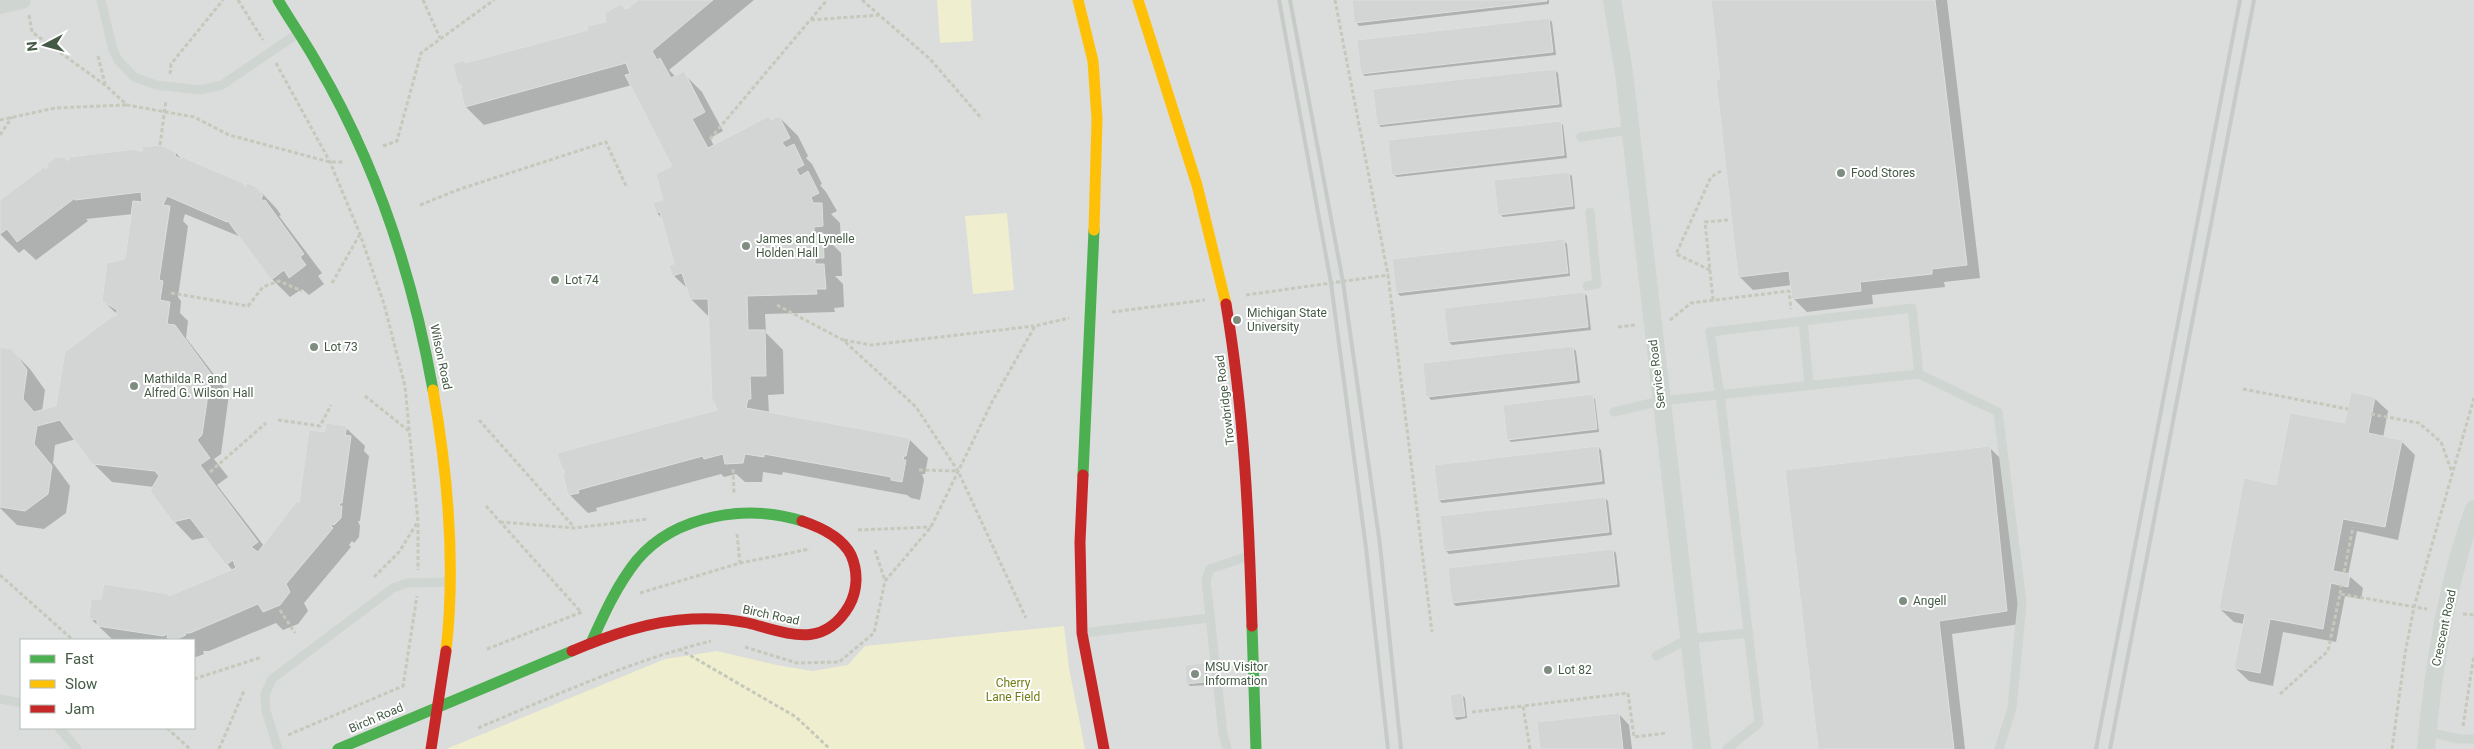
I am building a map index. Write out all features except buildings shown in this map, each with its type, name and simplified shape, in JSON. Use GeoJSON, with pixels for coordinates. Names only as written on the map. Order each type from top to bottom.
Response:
{"type":"FeatureCollection","features":[{"type":"Feature","properties":{"kind":"street"},"geometry":{"type":"LineString","coordinates":[[0,5],[22,0]]}},
{"type":"Feature","properties":{"kind":"street","name":"Wilson Road"},"geometry":{"type":"LineString","coordinates":[[278,0],[322,72],[363,154],[392,227],[413,295],[426,348],[440,428],[446,485],[450,582],[444,668],[431,749]]}},
{"type":"Feature","properties":{"kind":"street"},"geometry":{"type":"LineString","coordinates":[[1078,0],[1093,61],[1097,119],[1092,314],[1080,542],[1082,633],[1104,749]]}},
{"type":"Feature","properties":{"kind":"street","name":"Trowbridge Road"},"geometry":{"type":"LineString","coordinates":[[1138,0],[1199,188],[1225,298],[1239,388],[1246,464],[1256,749]]}},
{"type":"Feature","properties":{"kind":"street","name":"Service Road"},"geometry":{"type":"LineString","coordinates":[[1612,0],[1630,130],[1660,401],[1702,749]]}},
{"type":"Feature","properties":{"kind":"street","name":"Crescent Road"},"geometry":{"type":"LineString","coordinates":[[2426,741],[2431,692],[2447,612],[2462,540],[2474,508]]}},
{"type":"Feature","properties":{"kind":"street"},"geometry":{"type":"LineString","coordinates":[[592,643],[610,603],[644,553],[660,539],[682,528],[708,518],[735,514],[770,514],[796,519],[823,530],[840,540]]}},
{"type":"Feature","properties":{"kind":"street","name":"Birch Road"},"geometry":{"type":"LineString","coordinates":[[338,749],[483,686],[592,643],[648,625],[679,619],[712,618],[737,621],[799,635],[823,632],[846,613],[854,596],[857,579],[848,549],[840,540]]}},
{"type":"Feature","properties":{"kind":"lane"},"geometry":{"type":"LineString","coordinates":[[101,0],[113,50],[125,69],[145,82],[168,86],[200,90],[222,85],[299,32]]}},
{"type":"Feature","properties":{"kind":"lane"},"geometry":{"type":"LineString","coordinates":[[1581,137],[1630,130]]}},
{"type":"Feature","properties":{"kind":"lane"},"geometry":{"type":"LineString","coordinates":[[1586,286],[1597,284],[1590,212]]}},
{"type":"Feature","properties":{"kind":"lane"},"geometry":{"type":"LineString","coordinates":[[1727,749],[1759,723],[1720,395],[1710,332],[1912,308],[1919,374]]}},
{"type":"Feature","properties":{"kind":"lane"},"geometry":{"type":"LineString","coordinates":[[1803,321],[1809,385]]}},
{"type":"Feature","properties":{"kind":"lane"},"geometry":{"type":"LineString","coordinates":[[1614,412],[1660,401],[1919,374],[1998,412],[2022,603],[2012,708],[1999,749]]}},
{"type":"Feature","properties":{"kind":"lane"},"geometry":{"type":"LineString","coordinates":[[1227,749],[1223,734],[1206,580],[1210,569],[1249,556]]}},
{"type":"Feature","properties":{"kind":"lane"},"geometry":{"type":"LineString","coordinates":[[276,745],[266,711],[265,694],[272,679],[393,588],[406,583],[450,582]]}},
{"type":"Feature","properties":{"kind":"lane"},"geometry":{"type":"LineString","coordinates":[[1082,633],[1209,618]]}},
{"type":"Feature","properties":{"kind":"lane"},"geometry":{"type":"LineString","coordinates":[[1656,656],[1688,639],[1749,633]]}},
{"type":"Feature","properties":{"kind":"lane"},"geometry":{"type":"LineString","coordinates":[[0,699],[20,703]]}},
{"type":"Feature","properties":{"kind":"lane"},"geometry":{"type":"LineString","coordinates":[[60,729],[77,749]]}},
{"type":"Feature","properties":{"kind":"lane"},"geometry":{"type":"LineString","coordinates":[[2426,741],[2474,738]]}},
{"type":"Feature","properties":{"kind":"path"},"geometry":{"type":"LineString","coordinates":[[160,145],[171,64],[223,0]]}},
{"type":"Feature","properties":{"kind":"path"},"geometry":{"type":"LineString","coordinates":[[238,0],[271,52],[330,162],[374,271],[405,386],[418,522],[419,582],[403,686],[276,745]]}},
{"type":"Feature","properties":{"kind":"path"},"geometry":{"type":"LineString","coordinates":[[423,0],[440,38]]}},
{"type":"Feature","properties":{"kind":"path"},"geometry":{"type":"LineString","coordinates":[[397,140],[421,53],[494,0]]}},
{"type":"Feature","properties":{"kind":"path"},"geometry":{"type":"LineString","coordinates":[[710,139],[827,0]]}},
{"type":"Feature","properties":{"kind":"path"},"geometry":{"type":"LineString","coordinates":[[862,0],[930,59],[982,119]]}},
{"type":"Feature","properties":{"kind":"path"},"geometry":{"type":"LineString","coordinates":[[1334,0],[1388,275],[1432,632]]}},
{"type":"Feature","properties":{"kind":"path"},"geometry":{"type":"LineString","coordinates":[[810,20],[880,15]]}},
{"type":"Feature","properties":{"kind":"path"},"geometry":{"type":"LineString","coordinates":[[0,120],[55,108],[127,105]]}},
{"type":"Feature","properties":{"kind":"path"},"geometry":{"type":"LineString","coordinates":[[0,134],[12,117]]}},
{"type":"Feature","properties":{"kind":"path"},"geometry":{"type":"LineString","coordinates":[[420,204],[460,189],[606,142],[627,188]]}},
{"type":"Feature","properties":{"kind":"path"},"geometry":{"type":"LineString","coordinates":[[1710,270],[1676,254],[1712,177],[1721,171]]}},
{"type":"Feature","properties":{"kind":"path"},"geometry":{"type":"LineString","coordinates":[[1713,300],[1705,222],[1728,220]]}},
{"type":"Feature","properties":{"kind":"path"},"geometry":{"type":"LineString","coordinates":[[332,283],[360,234]]}},
{"type":"Feature","properties":{"kind":"path"},"geometry":{"type":"LineString","coordinates":[[844,340],[871,345],[1035,326],[1092,314],[1225,298],[1388,275]]}},
{"type":"Feature","properties":{"kind":"path"},"geometry":{"type":"LineString","coordinates":[[171,293],[248,306],[263,287],[279,281],[302,291]]}},
{"type":"Feature","properties":{"kind":"path"},"geometry":{"type":"LineString","coordinates":[[1618,327],[1668,321],[1691,303],[1789,291],[1790,309],[1800,308]]}},
{"type":"Feature","properties":{"kind":"path"},"geometry":{"type":"LineString","coordinates":[[777,304],[844,340],[916,407],[958,471],[1026,618]]}},
{"type":"Feature","properties":{"kind":"path"},"geometry":{"type":"LineString","coordinates":[[736,644],[797,662],[839,662],[874,633],[885,581],[931,527],[992,402],[1035,326]]}},
{"type":"Feature","properties":{"kind":"path"},"geometry":{"type":"LineString","coordinates":[[2243,389],[2348,409]]}},
{"type":"Feature","properties":{"kind":"path"},"geometry":{"type":"LineString","coordinates":[[365,396],[409,432]]}},
{"type":"Feature","properties":{"kind":"path"},"geometry":{"type":"LineString","coordinates":[[2392,749],[2414,607],[2474,398]]}},
{"type":"Feature","properties":{"kind":"path"},"geometry":{"type":"LineString","coordinates":[[278,420],[320,426],[331,405]]}},
{"type":"Feature","properties":{"kind":"path"},"geometry":{"type":"LineString","coordinates":[[2372,414],[2419,423],[2441,442],[2452,472]]}},
{"type":"Feature","properties":{"kind":"path"},"geometry":{"type":"LineString","coordinates":[[479,420],[575,528]]}},
{"type":"Feature","properties":{"kind":"path"},"geometry":{"type":"LineString","coordinates":[[210,472],[266,423]]}},
{"type":"Feature","properties":{"kind":"path"},"geometry":{"type":"LineString","coordinates":[[919,470],[958,471]]}},
{"type":"Feature","properties":{"kind":"path"},"geometry":{"type":"LineString","coordinates":[[486,506],[582,612]]}},
{"type":"Feature","properties":{"kind":"path"},"geometry":{"type":"LineString","coordinates":[[500,522],[575,528],[648,519]]}},
{"type":"Feature","properties":{"kind":"path"},"geometry":{"type":"LineString","coordinates":[[374,577],[399,552],[418,522]]}},
{"type":"Feature","properties":{"kind":"path"},"geometry":{"type":"LineString","coordinates":[[639,594],[740,563],[823,546],[840,540],[860,528],[931,527]]}},
{"type":"Feature","properties":{"kind":"path"},"geometry":{"type":"LineString","coordinates":[[2344,572],[2353,527]]}},
{"type":"Feature","properties":{"kind":"path"},"geometry":{"type":"LineString","coordinates":[[0,575],[72,639]]}},
{"type":"Feature","properties":{"kind":"path"},"geometry":{"type":"LineString","coordinates":[[2280,694],[2328,651],[2342,585]]}},
{"type":"Feature","properties":{"kind":"path"},"geometry":{"type":"LineString","coordinates":[[2340,594],[2474,615]]}},
{"type":"Feature","properties":{"kind":"path"},"geometry":{"type":"LineString","coordinates":[[487,649],[610,603]]}},
{"type":"Feature","properties":{"kind":"path"},"geometry":{"type":"LineString","coordinates":[[280,610],[295,633]]}},
{"type":"Feature","properties":{"kind":"path"},"geometry":{"type":"LineString","coordinates":[[478,728],[602,676],[679,649],[719,639]]}},
{"type":"Feature","properties":{"kind":"path"},"geometry":{"type":"LineString","coordinates":[[679,649],[796,717],[830,749]]}},
{"type":"Feature","properties":{"kind":"path"},"geometry":{"type":"LineString","coordinates":[[2460,739],[2474,656]]}},
{"type":"Feature","properties":{"kind":"path"},"geometry":{"type":"LineString","coordinates":[[195,679],[262,657]]}},
{"type":"Feature","properties":{"kind":"path"},"geometry":{"type":"LineString","coordinates":[[219,749],[244,691]]}},
{"type":"Feature","properties":{"kind":"path"},"geometry":{"type":"LineString","coordinates":[[1472,712],[1628,693],[1634,737],[1666,733]]}},
{"type":"Feature","properties":{"kind":"path"},"geometry":{"type":"LineString","coordinates":[[1523,706],[1530,749]]}},
{"type":"Feature","properties":{"kind":"path"},"geometry":{"type":"LineString","coordinates":[[168,729],[190,749]]}},
{"type":"Feature","properties":{"kind":"shaded area","name":"Michigan State University"},"geometry":{"type":"Polygon","coordinates":[[[0,0],[2474,0],[2474,749],[0,749],[0,0]]]}},
{"type":"Feature","properties":{"kind":"green space"},"geometry":{"type":"Polygon","coordinates":[[[937,0],[971,0],[973,41],[940,43],[937,0]]]}},
{"type":"Feature","properties":{"kind":"green space"},"geometry":{"type":"Polygon","coordinates":[[[1007,213],[1014,290],[973,294],[965,216],[1007,213]]]}},
{"type":"Feature","properties":{"kind":"green space","name":"Cherry Lane Field"},"geometry":{"type":"Polygon","coordinates":[[[1064,626],[1069,668],[1085,749],[446,749],[665,659],[717,651],[812,671],[848,665],[865,646],[1064,626]]]}},
{"type":"Feature","properties":{"kind":"railway"},"geometry":{"type":"LineString","coordinates":[[1279,0],[1331,283],[1366,548],[1388,749]]}},
{"type":"Feature","properties":{"kind":"railway"},"geometry":{"type":"LineString","coordinates":[[1290,0],[1343,282],[1380,545],[1401,749]]}},
{"type":"Feature","properties":{"kind":"railway"},"geometry":{"type":"LineString","coordinates":[[2096,749],[2240,0]]}},
{"type":"Feature","properties":{"kind":"railway"},"geometry":{"type":"LineString","coordinates":[[2110,749],[2254,0]]}},
{"type":"Feature","properties":{"kind":"traffic: fast"},"geometry":{"type":"LineString","coordinates":[[278,0],[339,103],[375,182],[390,222],[415,305],[433,390]]}},
{"type":"Feature","properties":{"kind":"traffic: fast"},"geometry":{"type":"LineString","coordinates":[[1083,475],[1094,230]]}},
{"type":"Feature","properties":{"kind":"traffic: fast"},"geometry":{"type":"LineString","coordinates":[[591,643],[623,579],[637,560],[653,544],[672,532],[692,523],[736,514],[759,513],[802,521]]}},
{"type":"Feature","properties":{"kind":"traffic: fast"},"geometry":{"type":"LineString","coordinates":[[1252,626],[1256,749]]}},
{"type":"Feature","properties":{"kind":"traffic: fast"},"geometry":{"type":"LineString","coordinates":[[338,749],[572,651]]}},
{"type":"Feature","properties":{"kind":"traffic: slow"},"geometry":{"type":"LineString","coordinates":[[1078,0],[1093,61],[1097,119],[1094,230]]}},
{"type":"Feature","properties":{"kind":"traffic: slow"},"geometry":{"type":"LineString","coordinates":[[1138,0],[1197,185],[1226,304]]}},
{"type":"Feature","properties":{"kind":"traffic: slow"},"geometry":{"type":"LineString","coordinates":[[433,390],[443,454],[449,520],[450,585],[446,651]]}},
{"type":"Feature","properties":{"kind":"traffic: jam"},"geometry":{"type":"LineString","coordinates":[[1226,304],[1237,384],[1245,465],[1252,626]]}},
{"type":"Feature","properties":{"kind":"traffic: jam"},"geometry":{"type":"LineString","coordinates":[[1083,475],[1080,542],[1082,633],[1104,749]]}},
{"type":"Feature","properties":{"kind":"traffic: jam"},"geometry":{"type":"LineString","coordinates":[[572,651],[630,630],[676,620],[727,620],[748,623],[791,634],[804,635],[828,629],[839,620],[852,600],[856,580],[855,567],[851,555],[842,543],[816,526],[802,521]]}},
{"type":"Feature","properties":{"kind":"traffic: jam"},"geometry":{"type":"LineString","coordinates":[[431,749],[446,651]]}},
{"type":"Feature","properties":{"kind":"place","name":"Food Stores"},"geometry":{"type":"Point","coordinates":[1841,173]}},
{"type":"Feature","properties":{"kind":"place","name":"James and Lynelle Holden Hall"},"geometry":{"type":"Point","coordinates":[746,246]}},
{"type":"Feature","properties":{"kind":"place","name":"Lot 74"},"geometry":{"type":"Point","coordinates":[555,280]}},
{"type":"Feature","properties":{"kind":"place","name":"Michigan State University"},"geometry":{"type":"Point","coordinates":[1237,320]}},
{"type":"Feature","properties":{"kind":"place","name":"Lot 73"},"geometry":{"type":"Point","coordinates":[314,347]}},
{"type":"Feature","properties":{"kind":"place","name":"Mathilda R. and Alfred G. Wilson Hall"},"geometry":{"type":"Point","coordinates":[134,386]}},
{"type":"Feature","properties":{"kind":"place","name":"Angell"},"geometry":{"type":"Point","coordinates":[1903,601]}},
{"type":"Feature","properties":{"kind":"place","name":"Lot 82"},"geometry":{"type":"Point","coordinates":[1548,670]}},
{"type":"Feature","properties":{"kind":"place","name":"MSU Visitor Information"},"geometry":{"type":"Point","coordinates":[1195,674]}}]}
